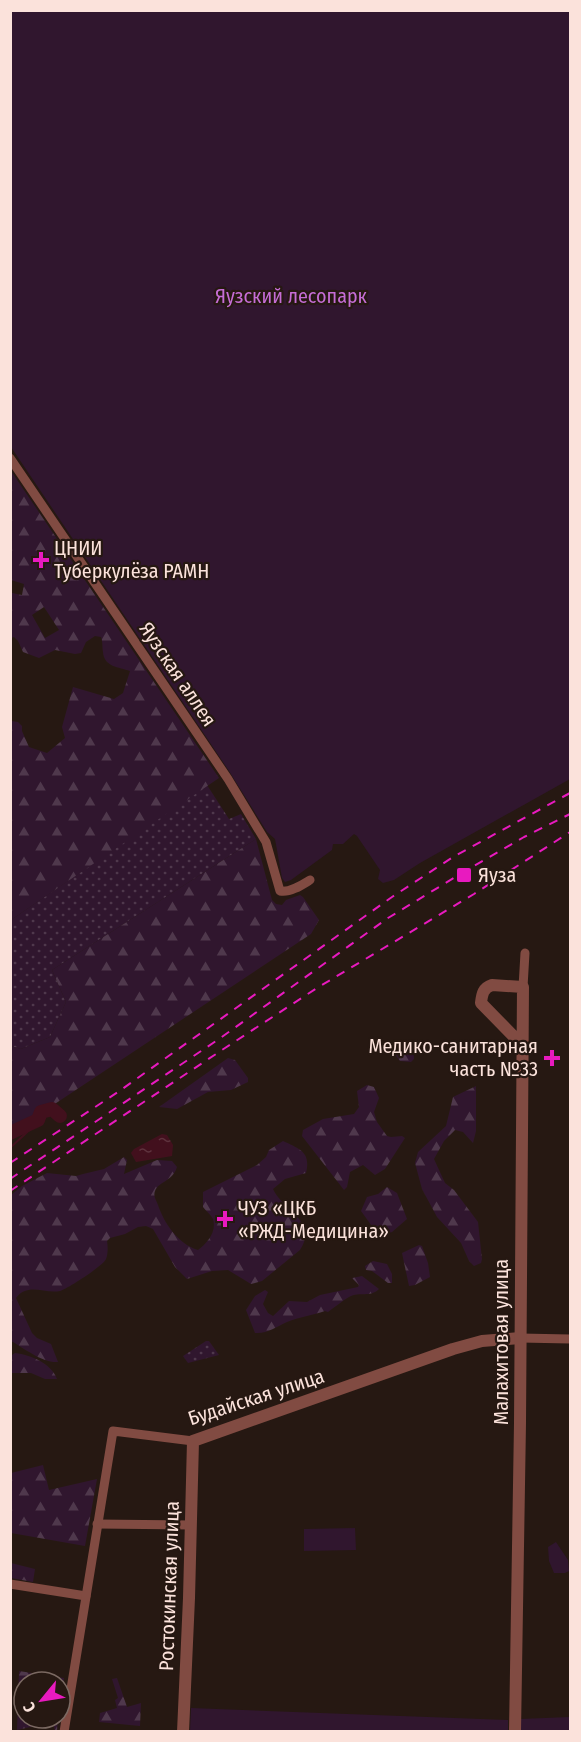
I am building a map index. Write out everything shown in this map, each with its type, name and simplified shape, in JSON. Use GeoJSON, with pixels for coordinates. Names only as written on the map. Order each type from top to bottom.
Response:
{"type":"FeatureCollection","features":[{"type":"Feature","properties":{"kind":"street","name":"Яузская аллея"},"geometry":{"type":"LineString","coordinates":[[10,458],[228,779],[266,842],[280,891],[284,892],[301,886],[310,880]]}},
{"type":"Feature","properties":{"kind":"street","name":"Малахитовая улица"},"geometry":{"type":"LineString","coordinates":[[515,1731],[522,1046],[525,953]]}},
{"type":"Feature","properties":{"kind":"street"},"geometry":{"type":"LineString","coordinates":[[522,1046],[481,1003],[482,993],[492,985],[523,987]]}},
{"type":"Feature","properties":{"kind":"street","name":"Будайская улица"},"geometry":{"type":"LineString","coordinates":[[64,1731],[113,1431],[193,1441],[453,1349],[483,1341],[520,1338],[570,1339]]}},
{"type":"Feature","properties":{"kind":"street","name":"Ростокинская улица"},"geometry":{"type":"LineString","coordinates":[[183,1731],[193,1441]]}},
{"type":"Feature","properties":{"kind":"street"},"geometry":{"type":"LineString","coordinates":[[97,1524],[191,1526]]}},
{"type":"Feature","properties":{"kind":"street"},"geometry":{"type":"LineString","coordinates":[[10,1584],[86,1596]]}},
{"type":"Feature","properties":{"kind":"green space","name":"Яузский лесопарк"},"geometry":{"type":"Polygon","coordinates":[[[10,11],[570,11],[570,779],[420,863],[394,880],[383,883],[378,879],[380,870],[354,834],[343,844],[333,844],[332,850],[291,880],[285,882],[282,878],[275,839],[267,832],[229,771],[11,447],[10,11]]]}},
{"type":"Feature","properties":{"kind":"green space"},"geometry":{"type":"Polygon","coordinates":[[[11,471],[219,778],[11,920],[11,721],[18,722],[22,726],[29,747],[47,753],[65,738],[62,727],[73,687],[114,699],[123,693],[130,671],[113,666],[106,661],[101,637],[95,636],[86,642],[81,653],[55,650],[39,658],[23,652],[18,641],[14,637],[11,638],[12,593],[22,595],[24,584],[11,580],[11,471]],[[44,607],[32,615],[45,638],[59,630],[44,607]]]}},
{"type":"Feature","properties":{"kind":"green space"},"geometry":{"type":"Polygon","coordinates":[[[207,785],[229,819],[241,814],[256,839],[52,970],[66,1002],[50,1037],[21,1049],[11,1046],[11,920],[207,785]]]}},
{"type":"Feature","properties":{"kind":"green space"},"geometry":{"type":"Polygon","coordinates":[[[256,839],[272,900],[282,905],[286,900],[300,895],[303,897],[319,920],[311,934],[11,1133],[11,1046],[21,1049],[50,1037],[66,1002],[52,970],[256,839]]]}},
{"type":"Feature","properties":{"kind":"green space"},"geometry":{"type":"Polygon","coordinates":[[[404,1042],[413,1048],[414,1059],[411,1062],[400,1061],[393,1052],[393,1044],[404,1042]]]}},
{"type":"Feature","properties":{"kind":"green space"},"geometry":{"type":"Polygon","coordinates":[[[228,1058],[235,1060],[248,1078],[248,1082],[231,1090],[208,1092],[177,1109],[159,1107],[228,1058]]]}},
{"type":"Feature","properties":{"kind":"green space"},"geometry":{"type":"Polygon","coordinates":[[[367,1085],[374,1087],[379,1098],[374,1112],[377,1122],[387,1136],[405,1138],[385,1169],[375,1175],[363,1165],[350,1172],[347,1187],[344,1190],[302,1136],[303,1130],[323,1119],[354,1114],[359,1107],[357,1091],[367,1085]]]}},
{"type":"Feature","properties":{"kind":"green space"},"geometry":{"type":"Polygon","coordinates":[[[476,1086],[476,1131],[473,1143],[463,1132],[455,1130],[444,1141],[434,1159],[445,1183],[454,1190],[478,1222],[482,1259],[481,1263],[474,1266],[469,1261],[461,1243],[437,1217],[422,1189],[415,1163],[418,1152],[446,1126],[453,1097],[476,1086]]]}},
{"type":"Feature","properties":{"kind":"green space"},"geometry":{"type":"Polygon","coordinates":[[[283,1141],[303,1152],[307,1160],[306,1173],[285,1179],[273,1189],[302,1223],[305,1240],[300,1250],[262,1281],[251,1284],[228,1270],[212,1271],[187,1279],[175,1267],[153,1229],[146,1226],[138,1227],[110,1238],[107,1241],[106,1259],[92,1272],[70,1286],[54,1292],[26,1291],[16,1298],[32,1333],[37,1338],[51,1344],[58,1362],[40,1358],[11,1341],[11,1195],[22,1186],[47,1173],[76,1176],[104,1169],[124,1157],[127,1160],[124,1174],[157,1160],[172,1161],[177,1167],[175,1172],[159,1185],[154,1193],[155,1198],[164,1219],[173,1232],[184,1243],[198,1250],[208,1241],[214,1228],[213,1219],[203,1207],[203,1192],[257,1165],[266,1157],[269,1150],[283,1141]]]}},
{"type":"Feature","properties":{"kind":"green space"},"geometry":{"type":"Polygon","coordinates":[[[387,1187],[397,1193],[407,1219],[392,1232],[385,1234],[374,1229],[361,1211],[367,1197],[378,1194],[387,1187]]]}},
{"type":"Feature","properties":{"kind":"green space"},"geometry":{"type":"Polygon","coordinates":[[[419,1245],[422,1246],[428,1263],[430,1277],[409,1286],[402,1253],[419,1245]]]}},
{"type":"Feature","properties":{"kind":"green space"},"geometry":{"type":"Polygon","coordinates":[[[373,1261],[387,1264],[392,1274],[392,1283],[366,1270],[365,1266],[373,1261]]]}},
{"type":"Feature","properties":{"kind":"green space"},"geometry":{"type":"Polygon","coordinates":[[[362,1276],[379,1289],[376,1292],[349,1297],[328,1312],[296,1319],[267,1331],[255,1333],[246,1310],[255,1296],[265,1290],[268,1292],[263,1304],[268,1313],[273,1316],[289,1301],[307,1302],[320,1295],[358,1287],[359,1285],[352,1278],[362,1276]]]}},
{"type":"Feature","properties":{"kind":"green space"},"geometry":{"type":"Polygon","coordinates":[[[209,1341],[219,1355],[188,1363],[183,1356],[209,1341]]]}},
{"type":"Feature","properties":{"kind":"green space"},"geometry":{"type":"Polygon","coordinates":[[[15,1353],[45,1364],[57,1379],[45,1379],[31,1373],[11,1373],[12,1355],[15,1353]]]}},
{"type":"Feature","properties":{"kind":"green space"},"geometry":{"type":"Polygon","coordinates":[[[43,1465],[49,1490],[97,1479],[85,1546],[11,1533],[11,1473],[43,1465]]]}},
{"type":"Feature","properties":{"kind":"green space"},"geometry":{"type":"Polygon","coordinates":[[[355,1528],[356,1550],[304,1551],[304,1529],[355,1528]]]}},
{"type":"Feature","properties":{"kind":"green space"},"geometry":{"type":"Polygon","coordinates":[[[556,1542],[568,1560],[569,1571],[565,1573],[554,1573],[549,1561],[548,1547],[556,1542]]]}},
{"type":"Feature","properties":{"kind":"green space"},"geometry":{"type":"Polygon","coordinates":[[[11,1563],[35,1569],[33,1582],[11,1578],[11,1563]]]}},
{"type":"Feature","properties":{"kind":"green space"},"geometry":{"type":"Polygon","coordinates":[[[117,1678],[127,1707],[141,1703],[140,1726],[99,1722],[100,1713],[117,1708],[115,1700],[118,1698],[112,1679],[117,1678]]]}},
{"type":"Feature","properties":{"kind":"green space"},"geometry":{"type":"Polygon","coordinates":[[[191,1708],[508,1720],[508,1731],[190,1731],[191,1708]]]}},
{"type":"Feature","properties":{"kind":"green space"},"geometry":{"type":"Polygon","coordinates":[[[570,1717],[570,1731],[520,1732],[520,1719],[570,1717]]]}},
{"type":"Feature","properties":{"kind":"water"},"geometry":{"type":"Polygon","coordinates":[[[162,1134],[167,1135],[173,1145],[172,1156],[136,1162],[131,1153],[134,1149],[162,1134]]]}},
{"type":"Feature","properties":{"kind":"waterway"},"geometry":{"type":"LineString","coordinates":[[10,1148],[52,1109]]}},
{"type":"Feature","properties":{"kind":"waterway"},"geometry":{"type":"LineString","coordinates":[[10,1133],[38,1120],[41,1112],[52,1109],[60,1116]]}},
{"type":"Feature","properties":{"kind":"railway"},"geometry":{"type":"LineString","coordinates":[[10,1163],[118,1092],[392,897],[453,857],[570,793]]}},
{"type":"Feature","properties":{"kind":"railway"},"geometry":{"type":"LineString","coordinates":[[10,1179],[219,1039],[388,918],[524,837],[570,814]]}},
{"type":"Feature","properties":{"kind":"railway"},"geometry":{"type":"LineString","coordinates":[[10,1191],[317,988],[474,894],[570,832]]}},
{"type":"Feature","properties":{"kind":"place","name":"ЦНИИ Туберкулёза РАМН"},"geometry":{"type":"Point","coordinates":[41,560]}},
{"type":"Feature","properties":{"kind":"place","name":"Яуза"},"geometry":{"type":"Point","coordinates":[464,875]}},
{"type":"Feature","properties":{"kind":"place","name":"Медико-санитарная часть №33"},"geometry":{"type":"Point","coordinates":[552,1058]}},
{"type":"Feature","properties":{"kind":"place","name":"ЧУЗ «ЦКБ «РЖД-Медицина»"},"geometry":{"type":"Point","coordinates":[225,1219]}}]}
